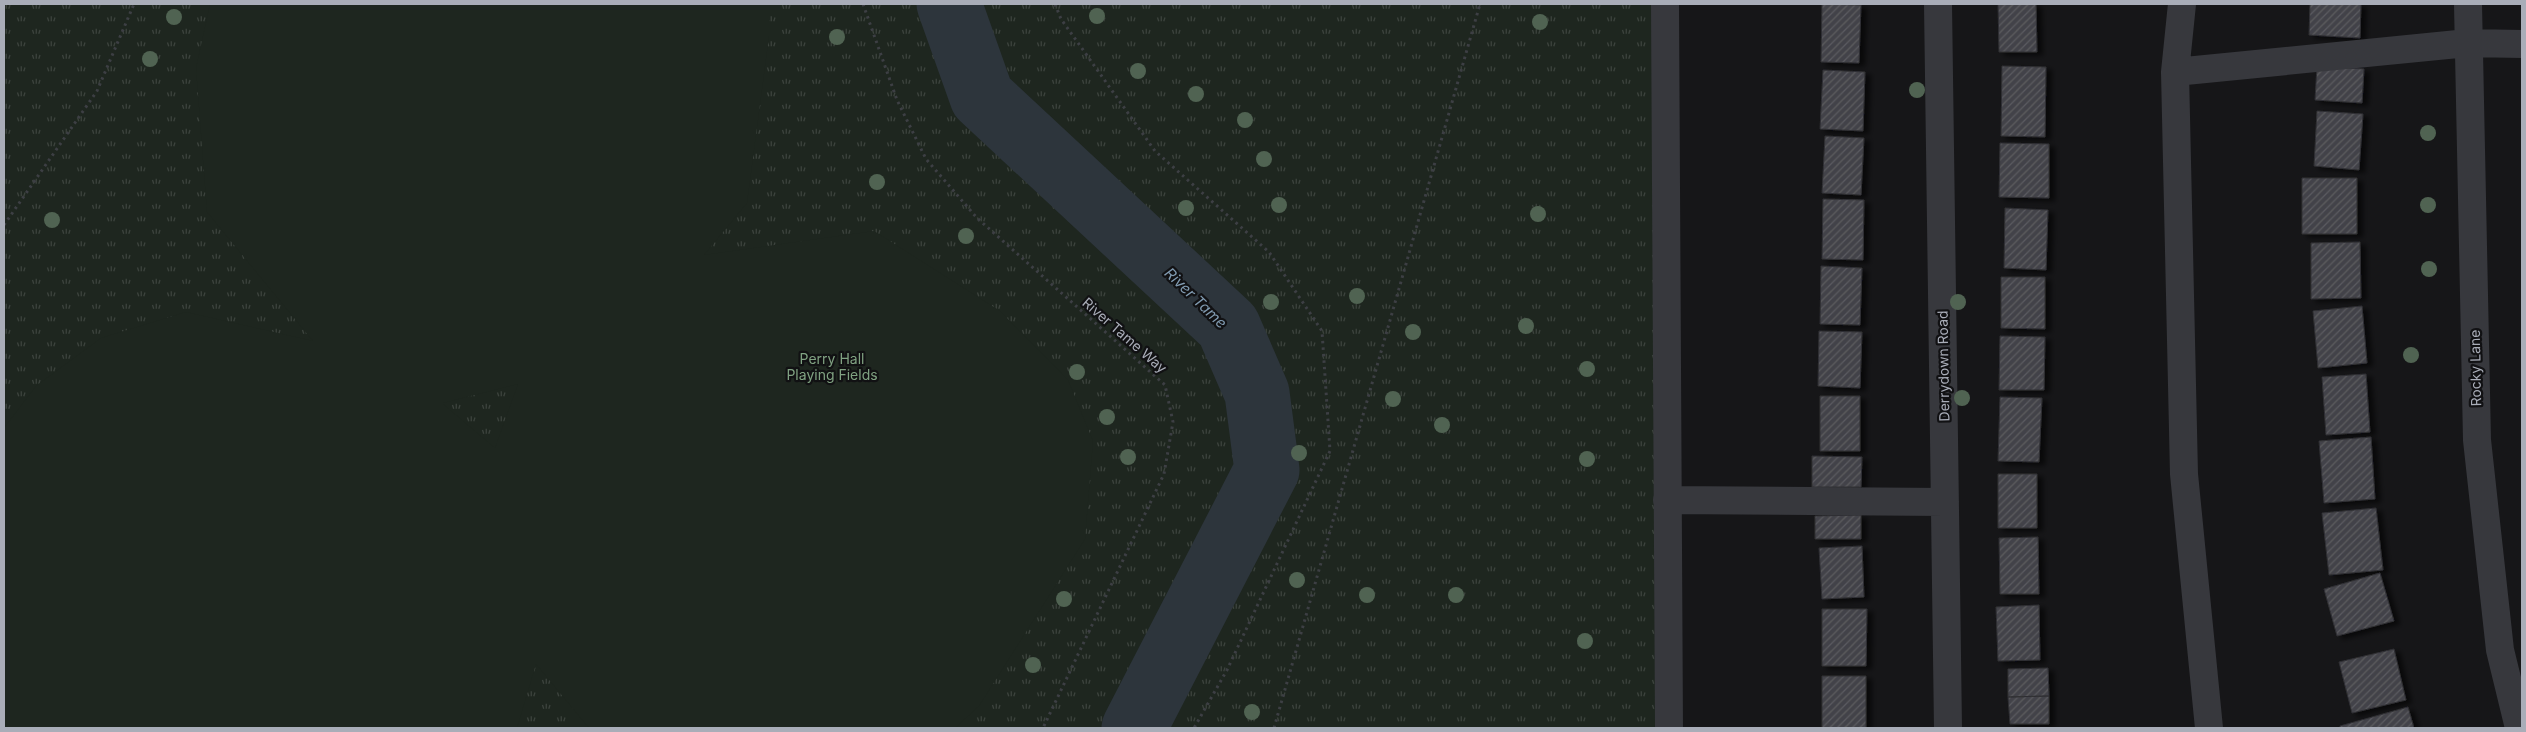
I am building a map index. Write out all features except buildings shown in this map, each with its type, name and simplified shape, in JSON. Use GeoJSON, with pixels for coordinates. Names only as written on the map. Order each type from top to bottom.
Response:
{"type":"FeatureCollection","features":[{"type":"Feature","properties":{"kind":"street"},"geometry":{"type":"LineString","coordinates":[[1665,4],[1669,728]]}},
{"type":"Feature","properties":{"kind":"street","name":"Derrydown Road"},"geometry":{"type":"LineString","coordinates":[[1938,4],[1948,728]]}},
{"type":"Feature","properties":{"kind":"street"},"geometry":{"type":"LineString","coordinates":[[2182,4],[2175,72],[2184,474],[2209,728]]}},
{"type":"Feature","properties":{"kind":"street","name":"Rocky Lane"},"geometry":{"type":"LineString","coordinates":[[2468,4],[2476,440],[2500,650],[2519,728]]}},
{"type":"Feature","properties":{"kind":"street"},"geometry":{"type":"LineString","coordinates":[[2175,72],[2468,44],[2522,44]]}},
{"type":"Feature","properties":{"kind":"street"},"geometry":{"type":"LineString","coordinates":[[1667,500],[1945,502]]}},
{"type":"Feature","properties":{"kind":"path"},"geometry":{"type":"LineString","coordinates":[[4,225],[97,91],[134,4]]}},
{"type":"Feature","properties":{"kind":"path","name":"River Tame Way"},"geometry":{"type":"LineString","coordinates":[[863,4],[897,100],[926,159],[976,218],[1165,385],[1173,422],[1164,474],[1043,728]]}},
{"type":"Feature","properties":{"kind":"path"},"geometry":{"type":"LineString","coordinates":[[1055,4],[1061,19],[1154,150],[1269,252],[1322,331],[1330,451],[1227,670],[1194,728]]}},
{"type":"Feature","properties":{"kind":"path"},"geometry":{"type":"LineString","coordinates":[[1274,728],[1480,4]]}},
{"type":"Feature","properties":{"kind":"green space","name":"Perry Hall Playing Fields"},"geometry":{"type":"Polygon","coordinates":[[[4,4],[1655,4],[1661,728],[4,728],[4,4]]]}},
{"type":"Feature","properties":{"kind":"green space"},"geometry":{"type":"Polygon","coordinates":[[[210,4],[769,4],[769,36],[747,203],[704,255],[874,231],[1000,311],[1068,380],[1093,441],[1085,539],[979,706],[955,728],[589,728],[536,664],[517,728],[4,728],[4,428],[36,386],[101,338],[186,312],[313,341],[207,212],[196,68],[210,4]],[[518,384],[443,403],[443,404],[495,448],[518,384]]]}},
{"type":"Feature","properties":{"kind":"waterway","name":"River Tame"},"geometry":{"type":"LineString","coordinates":[[949,4],[982,97],[1228,326],[1257,393],[1267,470],[1134,728]]}}]}
